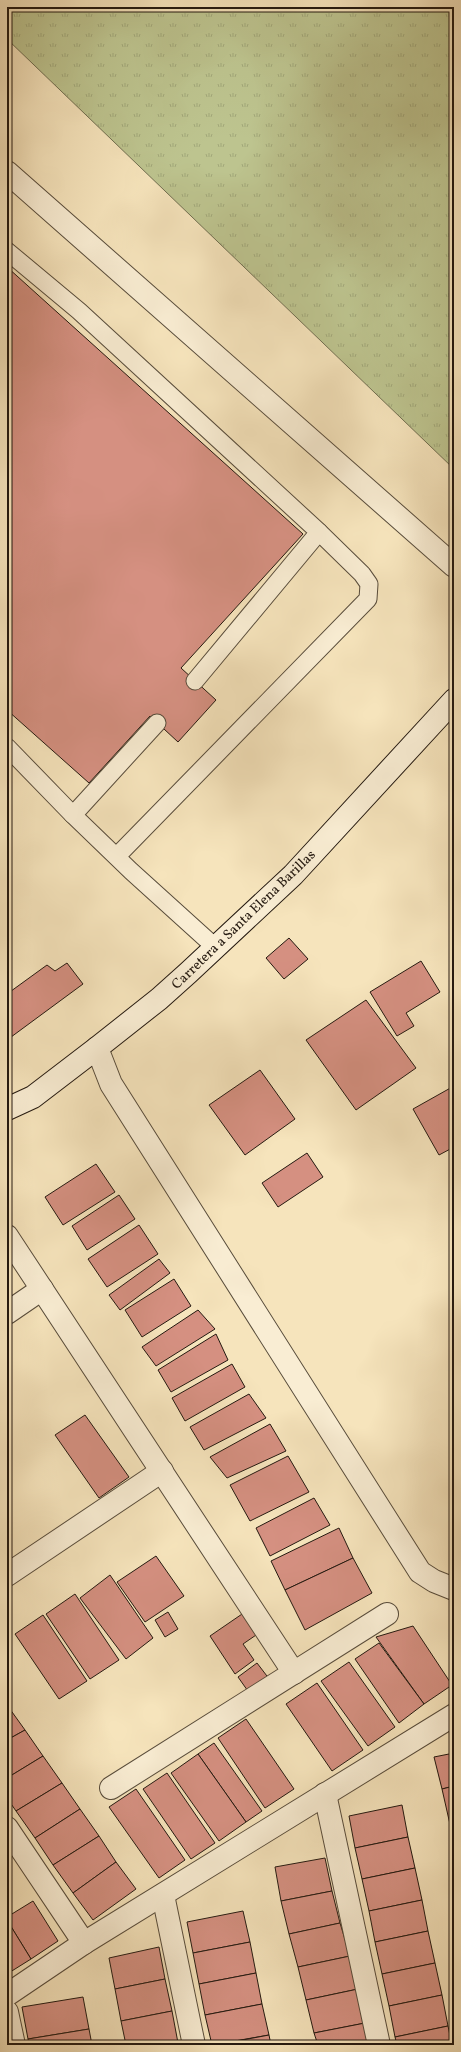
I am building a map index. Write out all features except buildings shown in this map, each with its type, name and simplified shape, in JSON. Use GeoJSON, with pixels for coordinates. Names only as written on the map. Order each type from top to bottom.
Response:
{"type":"FeatureCollection","features":[{"type":"Feature","properties":{"kind":"street"},"geometry":{"type":"LineString","coordinates":[[7,172],[454,566]]}},
{"type":"Feature","properties":{"kind":"street","name":"Carretera a Santa Elena Barillas"},"geometry":{"type":"LineString","coordinates":[[7,1109],[33,1097],[158,999],[293,875],[454,700]]}},
{"type":"Feature","properties":{"kind":"street"},"geometry":{"type":"LineString","coordinates":[[97,1048],[111,1084],[420,1572],[434,1582],[454,1589]]}},
{"type":"Feature","properties":{"kind":"street"},"geometry":{"type":"LineString","coordinates":[[7,1236],[294,1673]]}},
{"type":"Feature","properties":{"kind":"street"},"geometry":{"type":"LineString","coordinates":[[7,1313],[42,1289]]}},
{"type":"Feature","properties":{"kind":"street"},"geometry":{"type":"LineString","coordinates":[[7,1576],[162,1471]]}},
{"type":"Feature","properties":{"kind":"street"},"geometry":{"type":"LineString","coordinates":[[111,1788],[387,1614]]}},
{"type":"Feature","properties":{"kind":"street"},"geometry":{"type":"LineString","coordinates":[[7,1995],[84,1943],[454,1715]]}},
{"type":"Feature","properties":{"kind":"street"},"geometry":{"type":"LineString","coordinates":[[325,1794],[379,2045]]}},
{"type":"Feature","properties":{"kind":"street"},"geometry":{"type":"LineString","coordinates":[[7,1828],[84,1943]]}},
{"type":"Feature","properties":{"kind":"street"},"geometry":{"type":"LineString","coordinates":[[163,1895],[194,2045]]}},
{"type":"Feature","properties":{"kind":"street"},"geometry":{"type":"LineString","coordinates":[[7,2012],[14,2045]]}},
{"type":"Feature","properties":{"kind":"lane"},"geometry":{"type":"LineString","coordinates":[[7,251],[79,311],[319,532],[362,574],[369,584],[368,599],[117,856]]}},
{"type":"Feature","properties":{"kind":"lane"},"geometry":{"type":"LineString","coordinates":[[195,681],[319,532]]}},
{"type":"Feature","properties":{"kind":"lane"},"geometry":{"type":"LineString","coordinates":[[73,814],[157,723]]}},
{"type":"Feature","properties":{"kind":"lane"},"geometry":{"type":"LineString","coordinates":[[7,748],[131,871],[215,946]]}},
{"type":"Feature","properties":{"kind":"green space"},"geometry":{"type":"Polygon","coordinates":[[[7,7],[454,7],[454,469],[7,39],[7,7]]]}}]}
